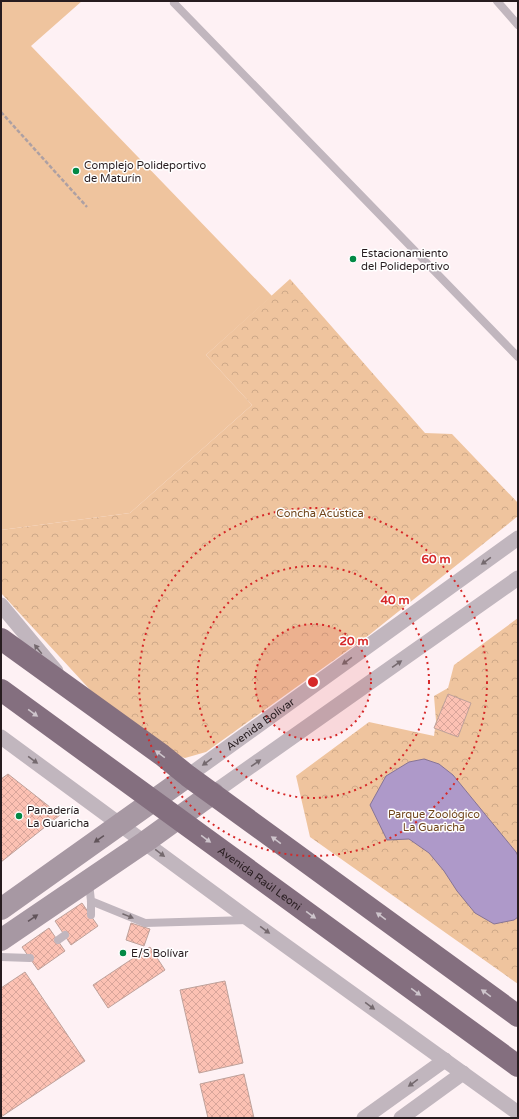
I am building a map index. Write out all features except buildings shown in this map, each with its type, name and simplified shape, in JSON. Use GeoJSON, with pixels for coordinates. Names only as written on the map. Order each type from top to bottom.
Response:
{"type":"FeatureCollection","features":[{"type":"Feature","properties":{"kind":"highway"},"geometry":{"type":"LineString","coordinates":[[1,639],[518,1016]]}},
{"type":"Feature","properties":{"kind":"highway","name":"Avenida Raúl Leoni"},"geometry":{"type":"LineString","coordinates":[[1,690],[518,1066]]}},
{"type":"Feature","properties":{"kind":"street","name":"Avenida Bolívar"},"geometry":{"type":"LineString","coordinates":[[1,909],[518,538]]}},
{"type":"Feature","properties":{"kind":"street"},"geometry":{"type":"LineString","coordinates":[[1,940],[145,842],[518,578]]}},
{"type":"Feature","properties":{"kind":"street"},"geometry":{"type":"LineString","coordinates":[[1,605],[71,690]]}},
{"type":"Feature","properties":{"kind":"street"},"geometry":{"type":"LineString","coordinates":[[1,737],[250,920],[518,1113]]}},
{"type":"Feature","properties":{"kind":"street"},"geometry":{"type":"LineString","coordinates":[[364,1118],[445,1060]]}},
{"type":"Feature","properties":{"kind":"street"},"geometry":{"type":"LineString","coordinates":[[401,1118],[463,1073]]}},
{"type":"Feature","properties":{"kind":"lane"},"geometry":{"type":"LineString","coordinates":[[497,1],[518,25]]}},
{"type":"Feature","properties":{"kind":"lane"},"geometry":{"type":"LineString","coordinates":[[174,3],[518,357]]}},
{"type":"Feature","properties":{"kind":"lane"},"geometry":{"type":"LineString","coordinates":[[88,880],[92,902],[91,916]]}},
{"type":"Feature","properties":{"kind":"lane"},"geometry":{"type":"LineString","coordinates":[[92,902],[145,923],[250,920]]}},
{"type":"Feature","properties":{"kind":"lane"},"geometry":{"type":"LineString","coordinates":[[1,957],[30,958]]}},
{"type":"Feature","properties":{"kind":"path"},"geometry":{"type":"LineString","coordinates":[[1,112],[87,207]]}},
{"type":"Feature","properties":{"kind":"green space","name":"Complejo Polideportivo de Maturín"},"geometry":{"type":"Polygon","coordinates":[[[1,1],[82,1],[31,46],[272,296],[206,355],[252,405],[130,513],[1,530],[1,1]]]}},
{"type":"Feature","properties":{"kind":"green space","name":"Concha Acústica"},"geometry":{"type":"Polygon","coordinates":[[[290,279],[425,433],[452,434],[518,503],[518,516],[369,635],[206,752],[185,758],[164,752],[105,706],[1,593],[1,530],[130,513],[252,405],[206,355],[290,279]]]}},
{"type":"Feature","properties":{"kind":"green space","name":"Parque Zoológico La Guaricha"},"geometry":{"type":"Polygon","coordinates":[[[518,618],[518,984],[310,837],[296,776],[369,722],[434,736],[436,721],[434,696],[448,688],[454,665],[518,618]]]}},
{"type":"Feature","properties":{"kind":"shaded area"},"geometry":{"type":"Polygon","coordinates":[[[424,759],[439,764],[453,775],[516,852],[518,856],[518,917],[514,920],[494,924],[475,913],[429,853],[409,839],[387,840],[370,805],[386,776],[409,762],[424,759]]]}},
{"type":"Feature","properties":{"kind":"place","name":"Complejo Polideportivo de Maturín"},"geometry":{"type":"Point","coordinates":[76,171]}},
{"type":"Feature","properties":{"kind":"place","name":"Estacionamiento del Polideportivo"},"geometry":{"type":"Point","coordinates":[353,259]}},
{"type":"Feature","properties":{"kind":"place","name":"Panadería La Guaricha"},"geometry":{"type":"Point","coordinates":[19,816]}},
{"type":"Feature","properties":{"kind":"place","name":"E/S Bolívar"},"geometry":{"type":"Point","coordinates":[123,953]}}]}
